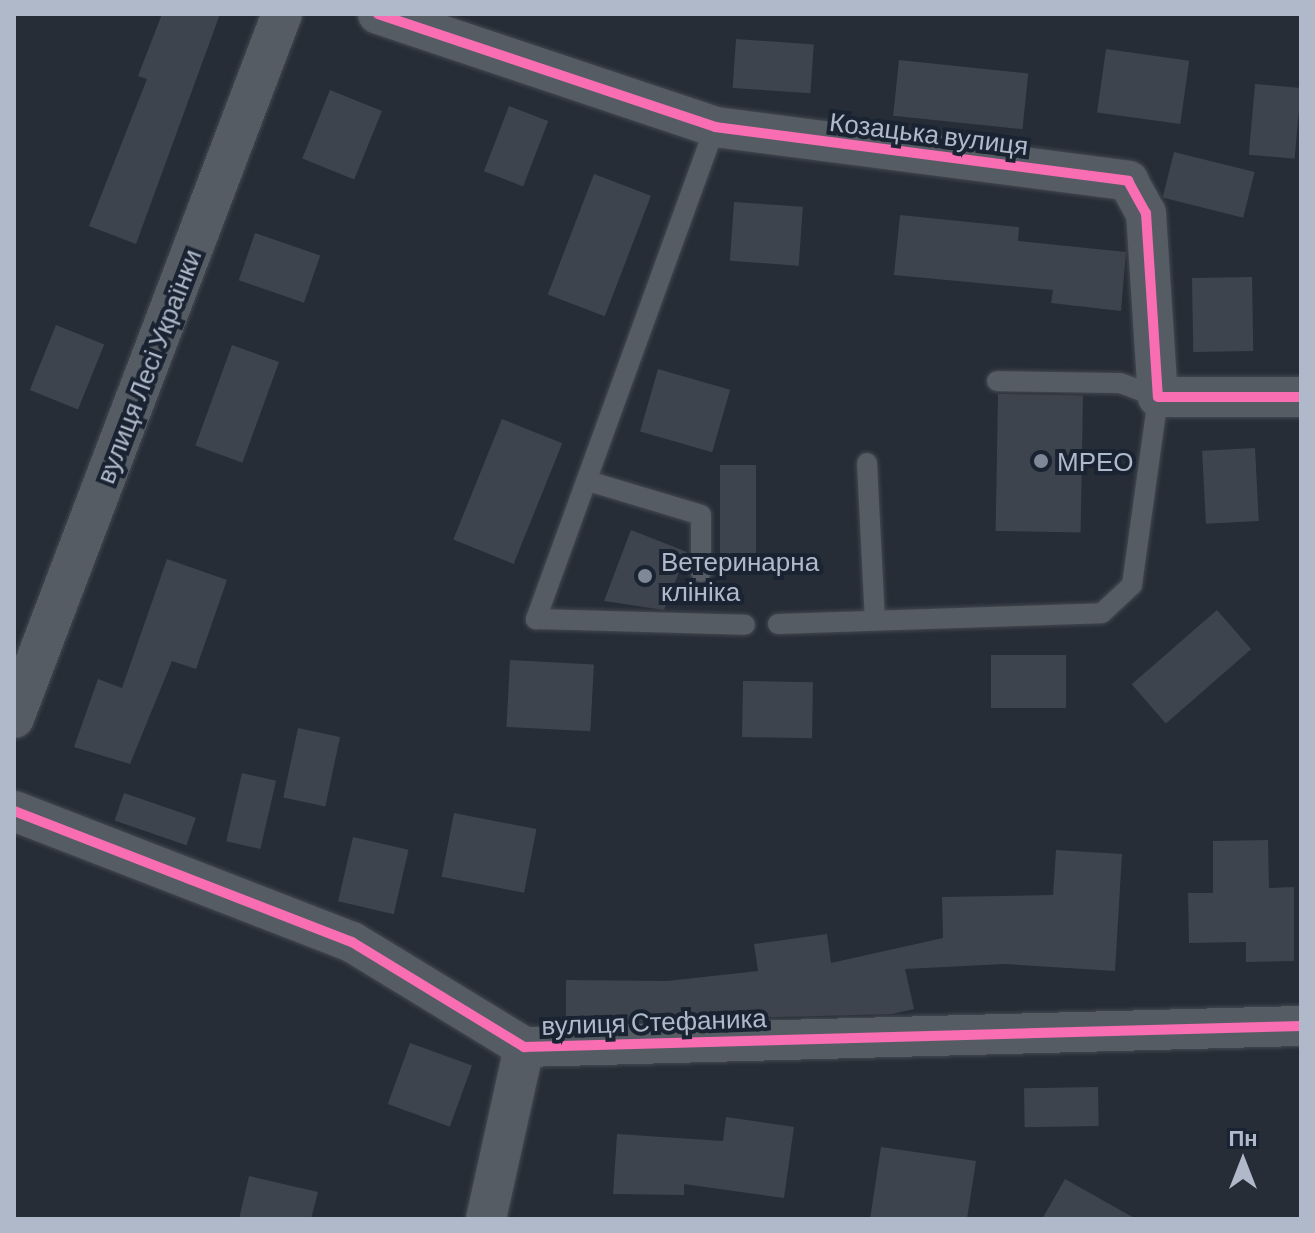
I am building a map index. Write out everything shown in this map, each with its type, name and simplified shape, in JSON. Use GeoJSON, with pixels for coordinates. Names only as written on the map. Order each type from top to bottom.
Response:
{"type":"FeatureCollection","features":[{"type":"Feature","properties":{"kind":"street","name":"вулиця Лесі Українки"},"geometry":{"type":"LineString","coordinates":[[14,718],[282,14]]}},
{"type":"Feature","properties":{"kind":"street","name":"Козацька вулиця"},"geometry":{"type":"LineString","coordinates":[[378,14],[715,127],[1128,181],[1146,213],[1158,397]]}},
{"type":"Feature","properties":{"kind":"street"},"geometry":{"type":"LineString","coordinates":[[1158,397],[1301,397]]}},
{"type":"Feature","properties":{"kind":"street","name":"вулиця Стефаника"},"geometry":{"type":"LineString","coordinates":[[14,811],[352,942],[524,1047],[1301,1026]]}},
{"type":"Feature","properties":{"kind":"street"},"geometry":{"type":"LineString","coordinates":[[486,1219],[524,1047]]}},
{"type":"Feature","properties":{"kind":"lane"},"geometry":{"type":"LineString","coordinates":[[715,127],[536,619],[745,625]]}},
{"type":"Feature","properties":{"kind":"lane"},"geometry":{"type":"LineString","coordinates":[[997,381],[1120,383],[1158,397]]}},
{"type":"Feature","properties":{"kind":"lane","name":"Козацька вулиця"},"geometry":{"type":"LineString","coordinates":[[778,624],[1102,613],[1132,585],[1158,397]]}},
{"type":"Feature","properties":{"kind":"lane"},"geometry":{"type":"LineString","coordinates":[[867,463],[875,621]]}},
{"type":"Feature","properties":{"kind":"lane"},"geometry":{"type":"LineString","coordinates":[[588,481],[701,515],[701,572]]}},
{"type":"Feature","properties":{"kind":"building"},"geometry":{"type":"Polygon","coordinates":[[[162,14],[220,14],[136,244],[89,226],[147,79],[138,76],[162,14]]]}},
{"type":"Feature","properties":{"kind":"building"},"geometry":{"type":"Polygon","coordinates":[[[736,39],[814,44],[810,93],[733,88],[736,39]]]}},
{"type":"Feature","properties":{"kind":"building"},"geometry":{"type":"Polygon","coordinates":[[[1106,49],[1189,61],[1180,124],[1097,112],[1106,49]]]}},
{"type":"Feature","properties":{"kind":"building"},"geometry":{"type":"Polygon","coordinates":[[[899,60],[1028,74],[1022,129],[893,116],[899,60]]]}},
{"type":"Feature","properties":{"kind":"building"},"geometry":{"type":"Polygon","coordinates":[[[1255,84],[1301,88],[1295,159],[1249,155],[1255,84]]]}},
{"type":"Feature","properties":{"kind":"building"},"geometry":{"type":"Polygon","coordinates":[[[330,90],[382,111],[354,180],[302,159],[330,90]]]}},
{"type":"Feature","properties":{"kind":"building"},"geometry":{"type":"Polygon","coordinates":[[[509,106],[548,121],[523,186],[484,171],[509,106]]]}},
{"type":"Feature","properties":{"kind":"building"},"geometry":{"type":"Polygon","coordinates":[[[1174,152],[1255,172],[1243,218],[1163,198],[1174,152]]]}},
{"type":"Feature","properties":{"kind":"building"},"geometry":{"type":"Polygon","coordinates":[[[594,174],[651,196],[605,316],[548,294],[594,174]]]}},
{"type":"Feature","properties":{"kind":"building"},"geometry":{"type":"Polygon","coordinates":[[[734,202],[803,207],[799,266],[730,261],[734,202]]]}},
{"type":"Feature","properties":{"kind":"building"},"geometry":{"type":"Polygon","coordinates":[[[900,215],[1019,227],[1018,241],[1126,252],[1121,311],[1051,303],[1053,290],[894,275],[900,215]]]}},
{"type":"Feature","properties":{"kind":"building"},"geometry":{"type":"Polygon","coordinates":[[[255,233],[320,255],[304,303],[239,280],[255,233]]]}},
{"type":"Feature","properties":{"kind":"building"},"geometry":{"type":"Polygon","coordinates":[[[1252,277],[1253,351],[1193,352],[1192,278],[1252,277]]]}},
{"type":"Feature","properties":{"kind":"building"},"geometry":{"type":"Polygon","coordinates":[[[56,325],[104,344],[78,409],[30,390],[56,325]]]}},
{"type":"Feature","properties":{"kind":"building"},"geometry":{"type":"Polygon","coordinates":[[[232,345],[279,362],[242,463],[195,446],[232,345]]]}},
{"type":"Feature","properties":{"kind":"building"},"geometry":{"type":"Polygon","coordinates":[[[658,369],[730,390],[712,452],[640,431],[658,369]]]}},
{"type":"Feature","properties":{"kind":"building","name":"МРЕО"},"geometry":{"type":"Polygon","coordinates":[[[998,394],[1083,395],[1081,532],[996,531],[998,394]]]}},
{"type":"Feature","properties":{"kind":"building"},"geometry":{"type":"Polygon","coordinates":[[[502,419],[562,443],[514,564],[453,540],[502,419]]]}},
{"type":"Feature","properties":{"kind":"building"},"geometry":{"type":"Polygon","coordinates":[[[1255,448],[1259,521],[1206,524],[1202,451],[1255,448]]]}},
{"type":"Feature","properties":{"kind":"building"},"geometry":{"type":"Polygon","coordinates":[[[720,465],[756,465],[756,555],[720,555],[720,465]]]}},
{"type":"Feature","properties":{"kind":"building","name":"Ветеринарна клініка"},"geometry":{"type":"Polygon","coordinates":[[[631,530],[687,552],[664,610],[604,601],[631,530]]]}},
{"type":"Feature","properties":{"kind":"building"},"geometry":{"type":"Polygon","coordinates":[[[167,559],[227,580],[196,669],[172,661],[130,764],[74,747],[98,679],[122,688],[167,559]]]}},
{"type":"Feature","properties":{"kind":"building"},"geometry":{"type":"Polygon","coordinates":[[[1217,610],[1251,649],[1166,723],[1132,684],[1217,610]]]}},
{"type":"Feature","properties":{"kind":"building"},"geometry":{"type":"Polygon","coordinates":[[[991,655],[1066,655],[1066,708],[991,708],[991,655]]]}},
{"type":"Feature","properties":{"kind":"building"},"geometry":{"type":"Polygon","coordinates":[[[510,660],[594,664],[590,731],[506,727],[510,660]]]}},
{"type":"Feature","properties":{"kind":"building"},"geometry":{"type":"Polygon","coordinates":[[[743,681],[813,682],[812,738],[742,737],[743,681]]]}},
{"type":"Feature","properties":{"kind":"building"},"geometry":{"type":"Polygon","coordinates":[[[298,728],[340,737],[325,806],[283,797],[298,728]]]}},
{"type":"Feature","properties":{"kind":"building"},"geometry":{"type":"Polygon","coordinates":[[[242,773],[276,781],[260,849],[226,841],[242,773]]]}},
{"type":"Feature","properties":{"kind":"building"},"geometry":{"type":"Polygon","coordinates":[[[124,793],[196,818],[186,845],[115,820],[124,793]]]}},
{"type":"Feature","properties":{"kind":"building"},"geometry":{"type":"Polygon","coordinates":[[[454,813],[536,829],[524,893],[442,877],[454,813]]]}},
{"type":"Feature","properties":{"kind":"building"},"geometry":{"type":"Polygon","coordinates":[[[353,837],[409,850],[394,914],[338,901],[353,837]]]}},
{"type":"Feature","properties":{"kind":"building"},"geometry":{"type":"Polygon","coordinates":[[[1268,840],[1269,888],[1294,887],[1294,961],[1246,962],[1246,942],[1189,943],[1188,893],[1213,893],[1213,841],[1268,840]]]}},
{"type":"Feature","properties":{"kind":"building"},"geometry":{"type":"Polygon","coordinates":[[[1056,850],[1122,854],[1115,971],[1005,964],[905,969],[914,1009],[892,1014],[566,1023],[566,980],[667,981],[758,971],[754,944],[827,934],[831,963],[943,938],[942,897],[1053,895],[1056,850]]]}},
{"type":"Feature","properties":{"kind":"building"},"geometry":{"type":"Polygon","coordinates":[[[410,1043],[472,1066],[450,1127],[388,1104],[410,1043]]]}},
{"type":"Feature","properties":{"kind":"building"},"geometry":{"type":"Polygon","coordinates":[[[1098,1087],[1099,1126],[1025,1127],[1024,1088],[1098,1087]]]}},
{"type":"Feature","properties":{"kind":"building"},"geometry":{"type":"Polygon","coordinates":[[[726,1117],[794,1127],[784,1198],[684,1184],[684,1195],[613,1194],[617,1134],[723,1141],[726,1117]]]}},
{"type":"Feature","properties":{"kind":"building"},"geometry":{"type":"Polygon","coordinates":[[[881,1147],[976,1161],[967,1219],[870,1219],[881,1147]]]}},
{"type":"Feature","properties":{"kind":"building"},"geometry":{"type":"Polygon","coordinates":[[[249,1176],[318,1192],[311,1219],[239,1219],[249,1176]]]}},
{"type":"Feature","properties":{"kind":"building"},"geometry":{"type":"Polygon","coordinates":[[[1065,1179],[1136,1219],[1042,1219],[1065,1179]]]}},
{"type":"Feature","properties":{"kind":"cycle path"},"geometry":{"type":"LineString","coordinates":[[378,14],[715,127],[1128,181],[1146,213],[1158,397],[1301,397]]}},
{"type":"Feature","properties":{"kind":"cycle path"},"geometry":{"type":"LineString","coordinates":[[14,811],[352,942],[524,1047],[1301,1026]]}},
{"type":"Feature","properties":{"kind":"place","name":"МРЕО"},"geometry":{"type":"Point","coordinates":[1041,461]}},
{"type":"Feature","properties":{"kind":"place","name":"Ветеринарна клініка"},"geometry":{"type":"Point","coordinates":[645,576]}}]}
